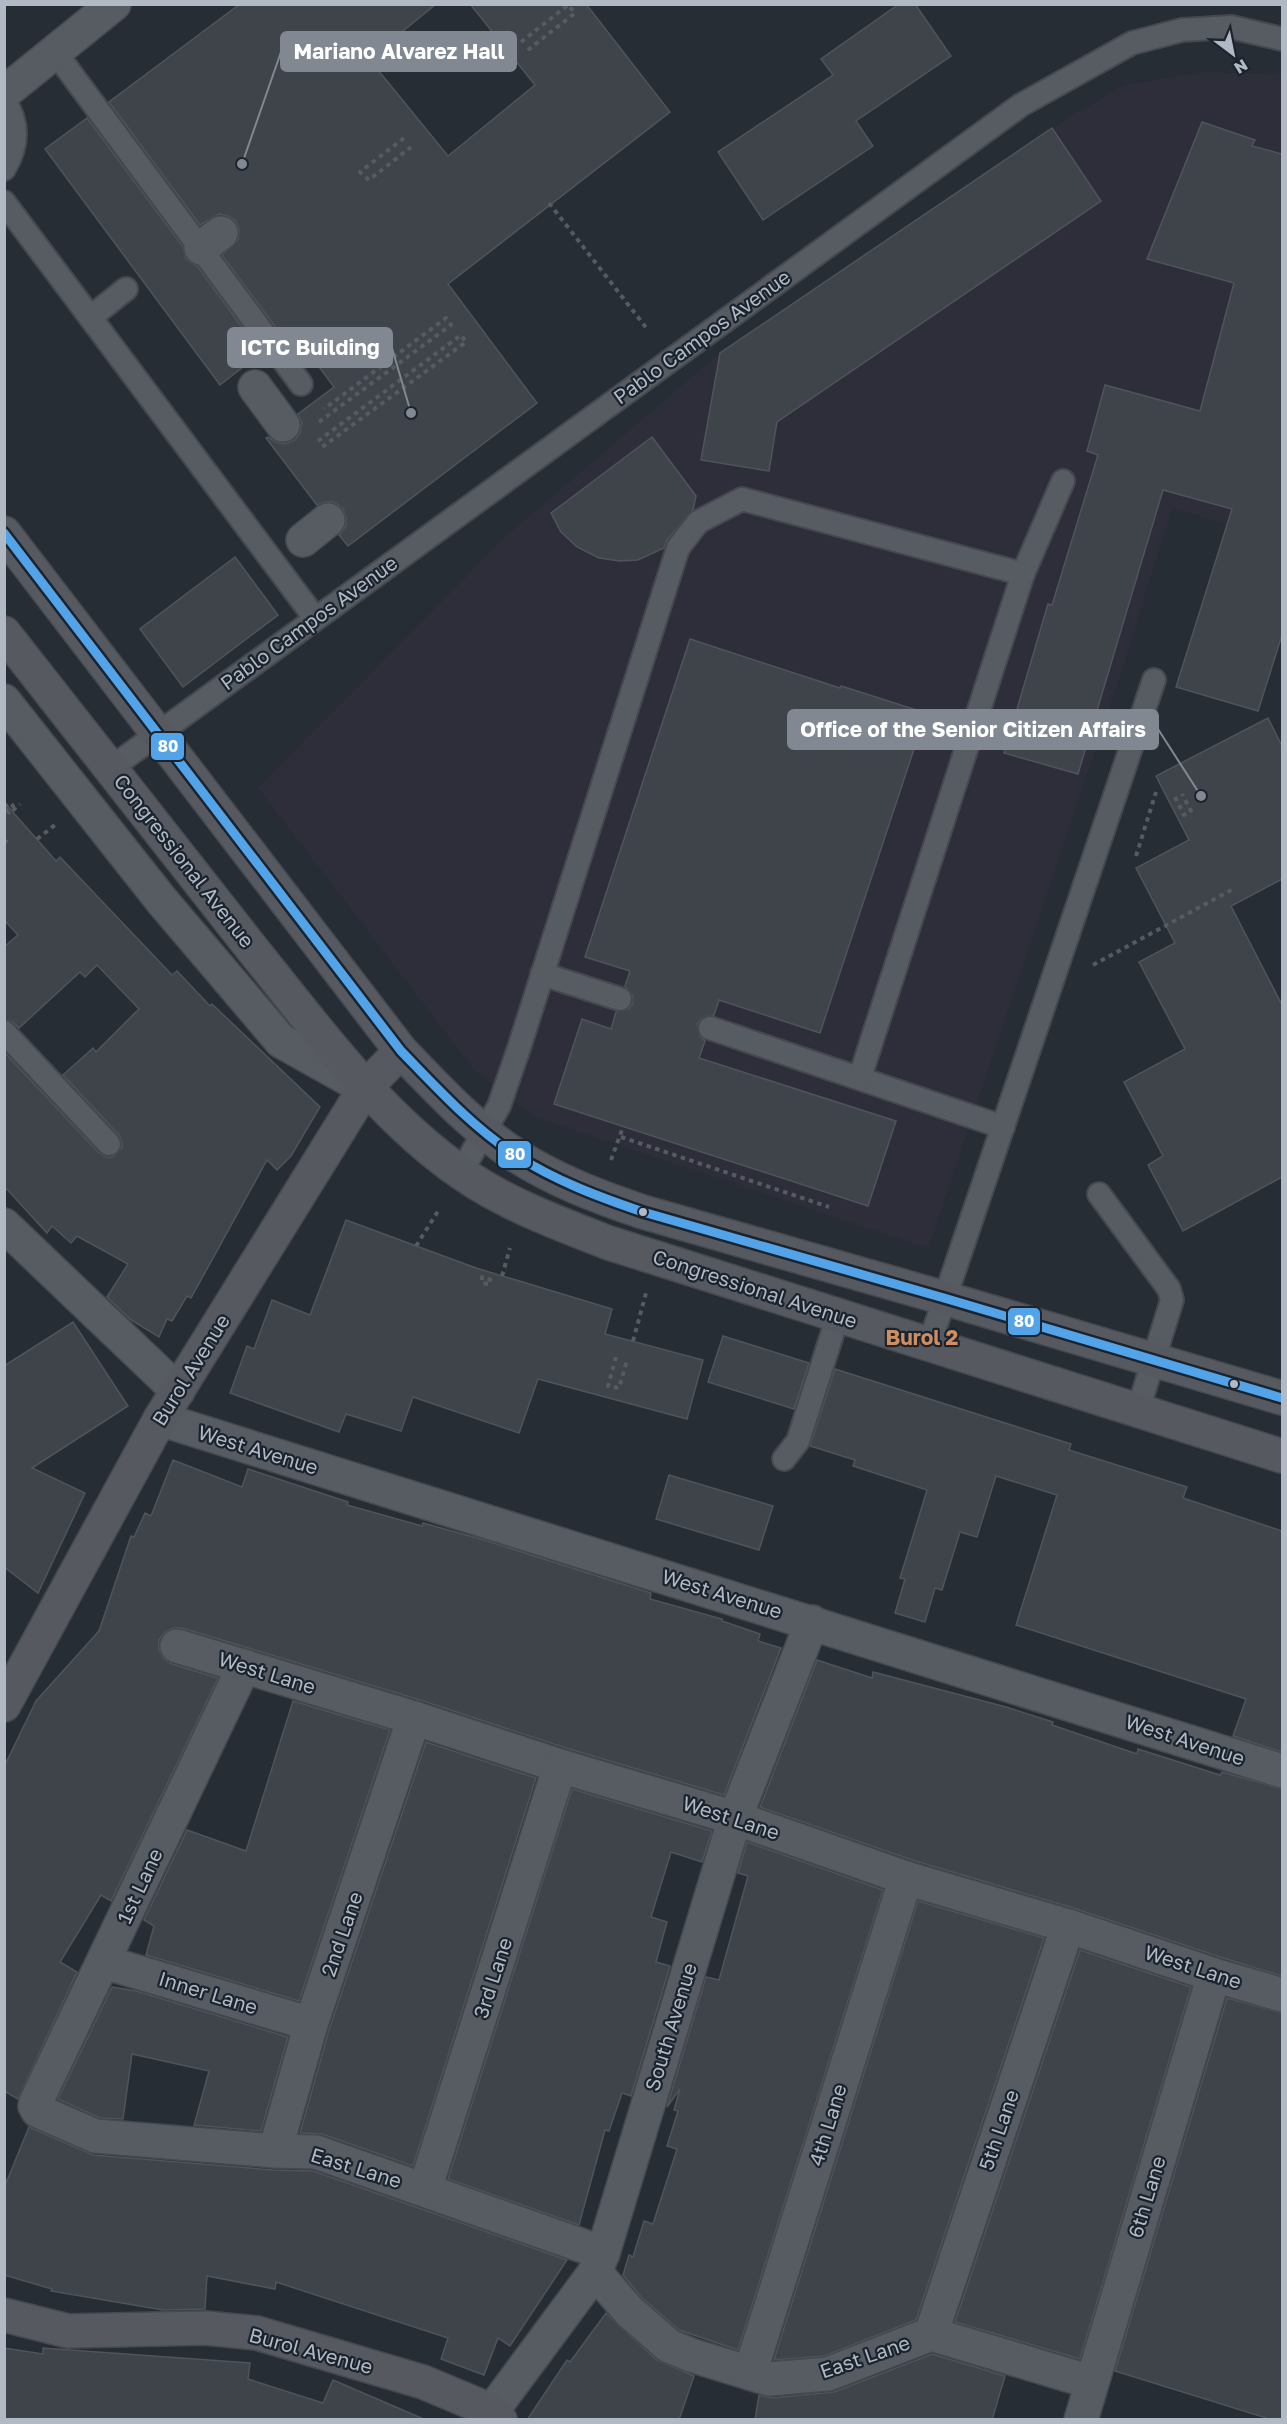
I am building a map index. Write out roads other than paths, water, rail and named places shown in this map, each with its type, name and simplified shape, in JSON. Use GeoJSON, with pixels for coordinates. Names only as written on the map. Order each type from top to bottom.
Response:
{"type":"FeatureCollection","features":[{"type":"Feature","properties":{"kind":"main road","name":"Congressional Avenue"},"geometry":{"type":"LineString","coordinates":[[4,533],[401,1051],[483,1132],[516,1155],[552,1177],[604,1199],[643,1212],[1282,1398]]}},
{"type":"Feature","properties":{"kind":"main road","name":"Congressional Avenue"},"geometry":{"type":"LineString","coordinates":[[4,633],[365,1088],[412,1134],[461,1172],[496,1195],[524,1209],[609,1243],[1282,1456]]}},
{"type":"Feature","properties":{"kind":"main road","name":"Burol Avenue"},"geometry":{"type":"LineString","coordinates":[[4,1705],[160,1419],[365,1088],[401,1051]]}},
{"type":"Feature","properties":{"kind":"main road","name":"Burol Avenue"},"geometry":{"type":"LineString","coordinates":[[4,2315],[68,2331],[205,2328],[257,2333],[423,2382],[496,2415]]}},
{"type":"Feature","properties":{"kind":"street"},"geometry":{"type":"LineString","coordinates":[[4,93],[114,4]]}},
{"type":"Feature","properties":{"kind":"street"},"geometry":{"type":"LineString","coordinates":[[255,387],[296,427]]}},
{"type":"Feature","properties":{"kind":"street","name":"Congressional Avenue"},"geometry":{"type":"LineString","coordinates":[[4,701],[162,902],[281,1041],[365,1088]]}},
{"type":"Feature","properties":{"kind":"street"},"geometry":{"type":"LineString","coordinates":[[6,1228],[178,1391]]}},
{"type":"Feature","properties":{"kind":"street","name":"West Avenue"},"geometry":{"type":"LineString","coordinates":[[160,1419],[1282,1771]]}},
{"type":"Feature","properties":{"kind":"street","name":"South Avenue"},"geometry":{"type":"LineString","coordinates":[[496,2415],[599,2262],[735,1818],[812,1622]]}},
{"type":"Feature","properties":{"kind":"street","name":"West Lane"},"geometry":{"type":"LineString","coordinates":[[177,1646],[414,1718],[560,1766],[735,1818],[906,1878],[1068,1926],[1214,1975],[1282,1995]]}},
{"type":"Feature","properties":{"kind":"street","name":"1st Lane"},"geometry":{"type":"LineString","coordinates":[[35,2106],[244,1666]]}},
{"type":"Feature","properties":{"kind":"street","name":"2nd Lane"},"geometry":{"type":"LineString","coordinates":[[275,2151],[311,2024],[414,1718]]}},
{"type":"Feature","properties":{"kind":"street","name":"3rd Lane"},"geometry":{"type":"LineString","coordinates":[[425,2189],[560,1766]]}},
{"type":"Feature","properties":{"kind":"street","name":"4th Lane"},"geometry":{"type":"LineString","coordinates":[[750,2373],[906,1878]]}},
{"type":"Feature","properties":{"kind":"street","name":"5th Lane"},"geometry":{"type":"LineString","coordinates":[[931,2334],[1068,1926]]}},
{"type":"Feature","properties":{"kind":"street","name":"Inner Lane"},"geometry":{"type":"LineString","coordinates":[[104,1962],[311,2024]]}},
{"type":"Feature","properties":{"kind":"street","name":"6th Lane"},"geometry":{"type":"LineString","coordinates":[[1081,2420],[1214,1975]]}},
{"type":"Feature","properties":{"kind":"street","name":"East Lane"},"geometry":{"type":"LineString","coordinates":[[35,2106],[38,2112],[95,2136],[275,2151],[316,2152],[425,2189],[599,2262],[629,2312],[669,2346],[769,2379],[828,2374],[931,2334],[1091,2382]]}},
{"type":"Feature","properties":{"kind":"lane","name":"Pablo Campos Avenue"},"geometry":{"type":"LineString","coordinates":[[111,768],[1021,105],[1132,43],[1182,30],[1231,27],[1282,39]]}},
{"type":"Feature","properties":{"kind":"lane"},"geometry":{"type":"LineString","coordinates":[[55,52],[211,241],[301,384]]}},
{"type":"Feature","properties":{"kind":"lane"},"geometry":{"type":"LineString","coordinates":[[4,100],[12,111],[16,130],[14,150],[4,169]]}},
{"type":"Feature","properties":{"kind":"lane"},"geometry":{"type":"LineString","coordinates":[[4,202],[315,618]]}},
{"type":"Feature","properties":{"kind":"lane"},"geometry":{"type":"LineString","coordinates":[[91,317],[126,289]]}},
{"type":"Feature","properties":{"kind":"lane"},"geometry":{"type":"LineString","coordinates":[[860,1077],[1023,574],[1063,481]]}},
{"type":"Feature","properties":{"kind":"lane"},"geometry":{"type":"LineString","coordinates":[[461,1172],[499,1107],[678,548],[698,522],[742,499],[1023,574]]}},
{"type":"Feature","properties":{"kind":"lane"},"geometry":{"type":"LineString","coordinates":[[929,1345],[1154,680]]}},
{"type":"Feature","properties":{"kind":"lane"},"geometry":{"type":"LineString","coordinates":[[542,974],[620,999]]}},
{"type":"Feature","properties":{"kind":"lane"},"geometry":{"type":"LineString","coordinates":[[710,1028],[1003,1127]]}},
{"type":"Feature","properties":{"kind":"lane"},"geometry":{"type":"LineString","coordinates":[[4,1032],[109,1144]]}},
{"type":"Feature","properties":{"kind":"lane"},"geometry":{"type":"LineString","coordinates":[[1099,1194],[1169,1289],[1172,1299],[1138,1410]]}},
{"type":"Feature","properties":{"kind":"lane"},"geometry":{"type":"LineString","coordinates":[[784,1460],[798,1442],[838,1316]]}},
{"type":"Feature","properties":{"kind":"place","name":"Mariano Alvarez Hall"},"geometry":{"type":"Point","coordinates":[242,164]}},
{"type":"Feature","properties":{"kind":"place","name":"ICTC Building"},"geometry":{"type":"Point","coordinates":[411,413]}},
{"type":"Feature","properties":{"kind":"place","name":"Office of the Senior Citizen Affairs"},"geometry":{"type":"Point","coordinates":[1201,796]}},
{"type":"Feature","properties":{"kind":"district","name":"Burol 2"},"geometry":{"type":"Point","coordinates":[922,1338]}}]}
